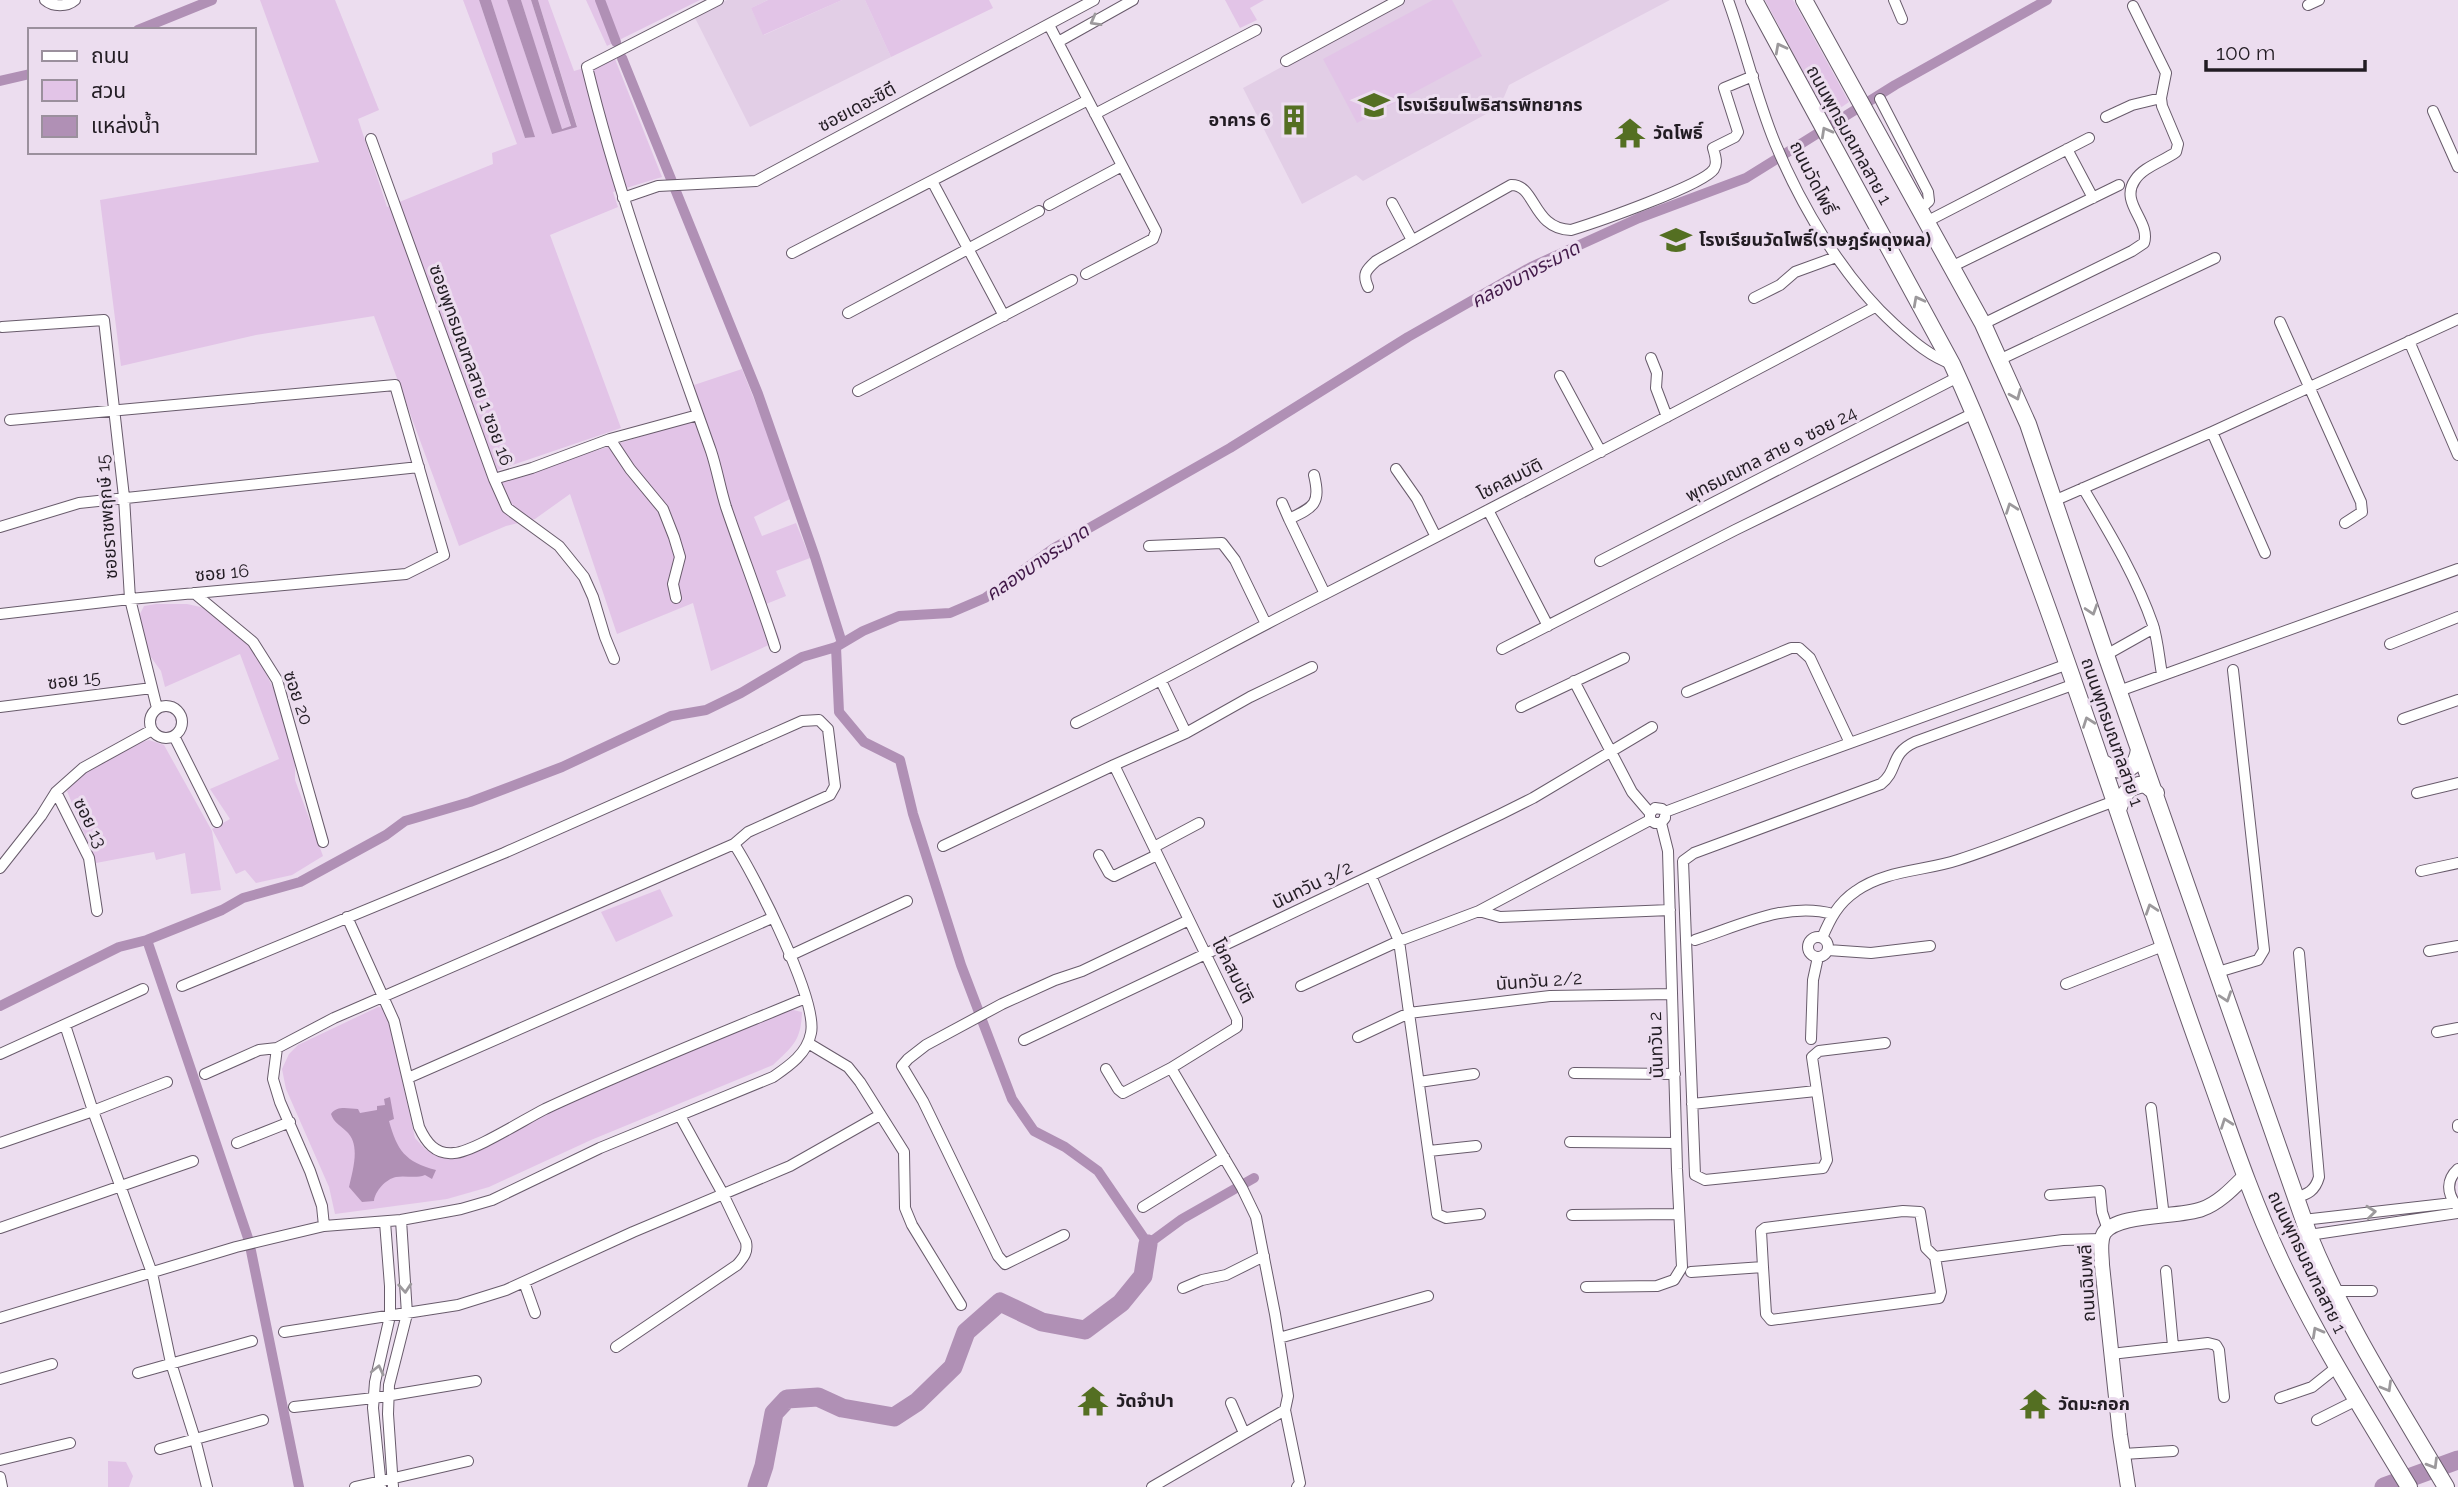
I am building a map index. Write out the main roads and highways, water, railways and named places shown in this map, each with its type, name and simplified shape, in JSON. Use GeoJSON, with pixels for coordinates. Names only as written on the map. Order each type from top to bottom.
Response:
{"type":"FeatureCollection","features":[{"type":"Feature","properties":{"kind":"main road","name":"ถนนพุทธมณฑลสาย 1"},"geometry":{"type":"LineString","coordinates":[[1754,0],[1955,371],[1975,413],[2068,664],[2163,946],[2245,1177],[2279,1257],[2337,1367],[2409,1487]]}},
{"type":"Feature","properties":{"kind":"main road","name":"ถนนพุทธมณฑลสาย 1"},"geometry":{"type":"LineString","coordinates":[[1804,0],[2001,359],[2056,500],[2106,654],[2306,1227],[2334,1291],[2446,1487]]}},
{"type":"Feature","properties":{"kind":"main road"},"geometry":{"type":"LineString","coordinates":[[2102,762],[2112,769],[2125,770],[2136,762],[2139,749]]}},
{"type":"Feature","properties":{"kind":"main road"},"geometry":{"type":"LineString","coordinates":[[2117,806],[2131,787],[2145,784],[2156,793]]}},
{"type":"Feature","properties":{"kind":"water"},"geometry":{"type":"Polygon","coordinates":[[[479,0],[491,0],[535,137],[525,138],[479,0]]]}},
{"type":"Feature","properties":{"kind":"water"},"geometry":{"type":"Polygon","coordinates":[[[507,0],[521,0],[562,129],[571,126],[531,0],[538,0],[577,127],[552,134],[507,0]]]}},
{"type":"Feature","properties":{"kind":"water"},"geometry":{"type":"Polygon","coordinates":[[[390,1097],[394,1119],[389,1121],[399,1147],[410,1159],[436,1170],[432,1179],[425,1175],[392,1178],[379,1190],[374,1201],[362,1202],[349,1187],[355,1157],[351,1136],[331,1114],[336,1109],[343,1108],[358,1109],[360,1113],[377,1110],[377,1106],[385,1105],[384,1099],[390,1097]]]}},
{"type":"Feature","properties":{"kind":"waterway"},"geometry":{"type":"LineString","coordinates":[[143,28],[212,0]]}},
{"type":"Feature","properties":{"kind":"waterway"},"geometry":{"type":"LineString","coordinates":[[600,0],[616,42]]}},
{"type":"Feature","properties":{"kind":"waterway","name":"คลองบางระมาด"},"geometry":{"type":"LineString","coordinates":[[0,1006],[119,947],[147,940],[222,910],[243,898],[300,882],[386,835],[405,821],[470,802],[562,767],[671,716],[706,710],[802,657],[836,647],[863,631],[899,616],[950,613],[985,598],[1054,548],[1230,448],[1408,337],[1531,267],[1639,218],[1746,178],[1895,85],[2047,0]]}},
{"type":"Feature","properties":{"kind":"waterway"},"geometry":{"type":"LineString","coordinates":[[622,58],[758,394],[842,643]]}},
{"type":"Feature","properties":{"kind":"waterway"},"geometry":{"type":"LineString","coordinates":[[0,81],[28,74]]}},
{"type":"Feature","properties":{"kind":"waterway","name":"คลองบางระมาด"},"geometry":{"type":"LineString","coordinates":[[836,647],[839,712],[864,742],[900,760],[913,814],[961,965],[1012,1099],[1034,1131],[1065,1147],[1098,1171],[1148,1244],[1182,1219],[1254,1178]]}},
{"type":"Feature","properties":{"kind":"waterway"},"geometry":{"type":"LineString","coordinates":[[147,940],[249,1241],[299,1487]]}},
{"type":"Feature","properties":{"kind":"waterway","name":"คลองบางระมาด"},"geometry":{"type":"LineString","coordinates":[[757,1487],[764,1466],[774,1413],[787,1399],[818,1397],[842,1408],[894,1417],[917,1402],[953,1367],[966,1332],[1000,1302],[1042,1322],[1085,1330],[1121,1303],[1143,1276],[1148,1244]]}},
{"type":"Feature","properties":{"kind":"waterway"},"geometry":{"type":"LineString","coordinates":[[2384,1487],[2458,1460]]}},
{"type":"Feature","properties":{"kind":"place","name":"โรงเรียนโพธิสารพิทยากร"},"geometry":{"type":"Point","coordinates":[1374,105]}},
{"type":"Feature","properties":{"kind":"place","name":"อาคาร 6"},"geometry":{"type":"Point","coordinates":[1294,120]}},
{"type":"Feature","properties":{"kind":"place","name":"วัดโพธิ์"},"geometry":{"type":"Point","coordinates":[1630,133]}},
{"type":"Feature","properties":{"kind":"place","name":"โรงเรียนวัดโพธิ์(ราษฎร์ผดุงผล)"},"geometry":{"type":"Point","coordinates":[1676,240]}},
{"type":"Feature","properties":{"kind":"place","name":"วัดจำปา"},"geometry":{"type":"Point","coordinates":[1093,1401]}},
{"type":"Feature","properties":{"kind":"place","name":"วัดมะกอก"},"geometry":{"type":"Point","coordinates":[2035,1404]}}]}
